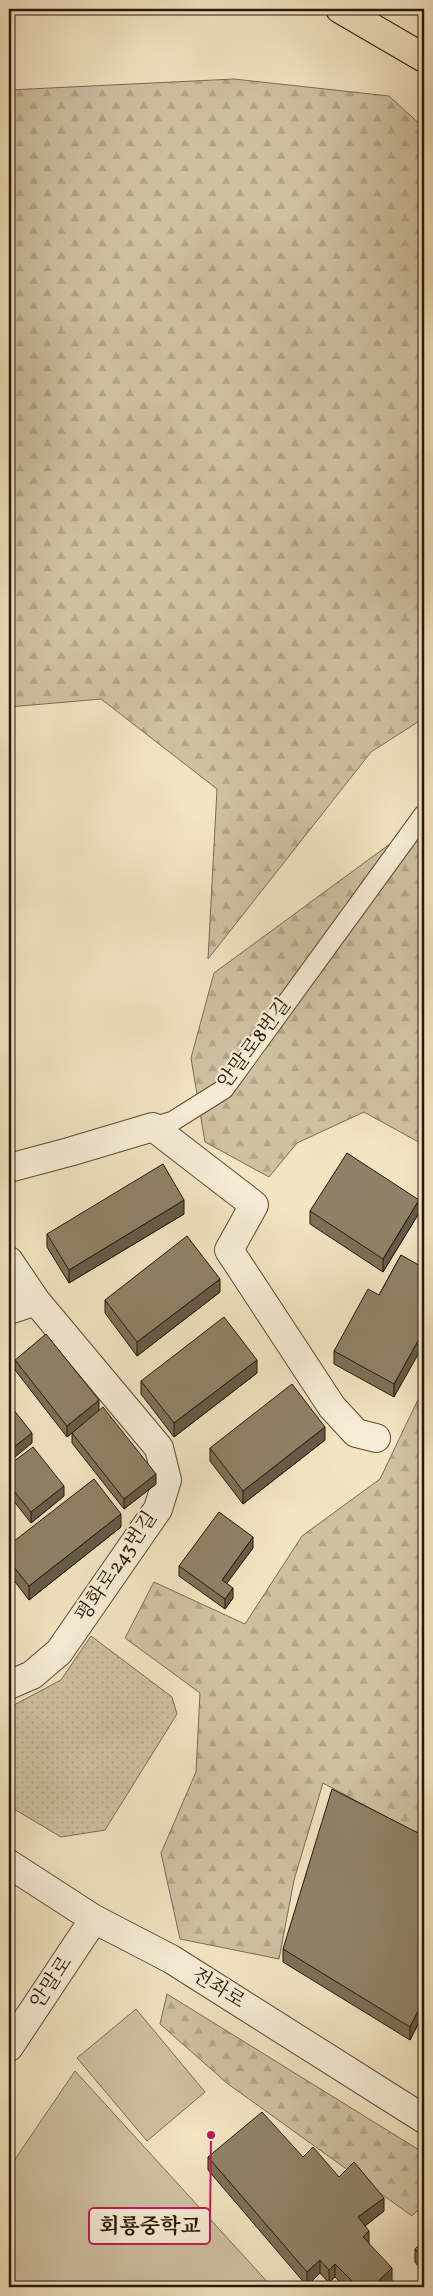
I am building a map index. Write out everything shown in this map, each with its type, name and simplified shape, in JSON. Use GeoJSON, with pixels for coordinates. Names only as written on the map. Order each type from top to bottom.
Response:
{"type":"FeatureCollection","features":[{"type":"Feature","properties":{"kind":"highway"},"geometry":{"type":"LineString","coordinates":[[340,9],[424,58]]}},
{"type":"Feature","properties":{"kind":"street","name":"안말로8번길"},"geometry":{"type":"LineString","coordinates":[[9,1168],[153,1127]]}},
{"type":"Feature","properties":{"kind":"street"},"geometry":{"type":"LineString","coordinates":[[153,1127],[254,1205],[229,1250],[332,1407],[356,1433],[376,1438]]}},
{"type":"Feature","properties":{"kind":"street","name":"평화로243번길"},"geometry":{"type":"LineString","coordinates":[[9,1261],[36,1301],[158,1448],[167,1480],[158,1508],[59,1652],[32,1675],[9,1685]]}},
{"type":"Feature","properties":{"kind":"street"},"geometry":{"type":"LineString","coordinates":[[9,1310],[36,1301]]}},
{"type":"Feature","properties":{"kind":"street","name":"전좌로"},"geometry":{"type":"LineString","coordinates":[[9,1864],[94,1918],[171,1959],[424,2119]]}},
{"type":"Feature","properties":{"kind":"street","name":"안말로"},"geometry":{"type":"LineString","coordinates":[[9,2048],[94,1918]]}},
{"type":"Feature","properties":{"kind":"lane","name":"안말로8번길"},"geometry":{"type":"LineString","coordinates":[[153,1127],[173,1121],[224,1089],[424,814]]}},
{"type":"Feature","properties":{"kind":"green space"},"geometry":{"type":"Polygon","coordinates":[[[234,79],[389,96],[424,128],[424,718],[371,752],[208,959],[217,789],[101,699],[9,707],[9,90],[234,79]]]}},
{"type":"Feature","properties":{"kind":"green space"},"geometry":{"type":"Polygon","coordinates":[[[424,819],[424,1145],[364,1112],[297,1143],[269,1177],[205,1142],[191,1058],[214,973],[424,819]]]}},
{"type":"Feature","properties":{"kind":"green space"},"geometry":{"type":"Polygon","coordinates":[[[424,1387],[424,1837],[323,1783],[294,1880],[279,1959],[180,1939],[161,1853],[196,1772],[200,1693],[125,1638],[154,1582],[245,1624],[302,1536],[380,1479],[424,1387]]]}},
{"type":"Feature","properties":{"kind":"green space"},"geometry":{"type":"Polygon","coordinates":[[[91,1636],[172,1697],[177,1714],[105,1830],[61,1837],[9,1806],[9,1704],[14,1705],[61,1680],[91,1636]]]}},
{"type":"Feature","properties":{"kind":"green space"},"geometry":{"type":"Polygon","coordinates":[[[167,1994],[424,2153],[424,2204],[412,2216],[228,2084],[160,2024],[167,1994]]]}},
{"type":"Feature","properties":{"kind":"green space"},"geometry":{"type":"Polygon","coordinates":[[[136,2009],[205,2092],[147,2141],[77,2058],[136,2009]]]}},
{"type":"Feature","properties":{"kind":"green space"},"geometry":{"type":"Polygon","coordinates":[[[75,2071],[272,2287],[9,2287],[9,2168],[75,2071]]]}},
{"type":"Feature","properties":{"kind":"building"},"geometry":{"type":"Polygon","coordinates":[[[347,1153],[419,1200],[383,1259],[310,1211],[347,1153]]]}},
{"type":"Feature","properties":{"kind":"building"},"geometry":{"type":"Polygon","coordinates":[[[163,1164],[184,1200],[69,1270],[47,1234],[163,1164]]]}},
{"type":"Feature","properties":{"kind":"building"},"geometry":{"type":"Polygon","coordinates":[[[419,1193],[424,1193],[424,1232],[419,1193]]]}},
{"type":"Feature","properties":{"kind":"building"},"geometry":{"type":"Polygon","coordinates":[[[187,1236],[220,1279],[137,1342],[105,1300],[187,1236]]]}},
{"type":"Feature","properties":{"kind":"building"},"geometry":{"type":"Polygon","coordinates":[[[401,1255],[424,1268],[424,1330],[394,1384],[334,1351],[368,1289],[379,1295],[401,1255]]]}},
{"type":"Feature","properties":{"kind":"building"},"geometry":{"type":"Polygon","coordinates":[[[224,1317],[257,1360],[174,1423],[141,1381],[224,1317]]]}},
{"type":"Feature","properties":{"kind":"building"},"geometry":{"type":"Polygon","coordinates":[[[46,1334],[99,1400],[67,1426],[15,1360],[46,1334]]]}},
{"type":"Feature","properties":{"kind":"building"},"geometry":{"type":"Polygon","coordinates":[[[292,1384],[325,1427],[243,1491],[210,1448],[292,1384]]]}},
{"type":"Feature","properties":{"kind":"building"},"geometry":{"type":"Polygon","coordinates":[[[9,1404],[32,1433],[9,1451],[9,1404]]]}},
{"type":"Feature","properties":{"kind":"building"},"geometry":{"type":"Polygon","coordinates":[[[103,1407],[156,1474],[124,1499],[72,1433],[103,1407]]]}},
{"type":"Feature","properties":{"kind":"building"},"geometry":{"type":"Polygon","coordinates":[[[33,1447],[64,1486],[31,1512],[9,1485],[9,1465],[33,1447]]]}},
{"type":"Feature","properties":{"kind":"building"},"geometry":{"type":"Polygon","coordinates":[[[94,1479],[121,1514],[29,1586],[9,1561],[9,1545],[94,1479]]]}},
{"type":"Feature","properties":{"kind":"building"},"geometry":{"type":"Polygon","coordinates":[[[219,1512],[253,1537],[222,1580],[233,1588],[225,1599],[179,1566],[219,1512]]]}},
{"type":"Feature","properties":{"kind":"building"},"geometry":{"type":"Polygon","coordinates":[[[332,1789],[424,1836],[424,1999],[410,2027],[283,1949],[332,1789]]]}},
{"type":"Feature","properties":{"kind":"building"},"geometry":{"type":"Polygon","coordinates":[[[262,2112],[303,2157],[313,2147],[339,2177],[354,2162],[384,2198],[358,2217],[369,2231],[363,2237],[392,2268],[372,2287],[358,2287],[335,2264],[329,2270],[320,2260],[307,2272],[208,2157],[262,2112]]]}},
{"type":"Feature","properties":{"kind":"building"},"geometry":{"type":"Polygon","coordinates":[[[424,2240],[424,2261],[415,2249],[424,2240]]]}},
{"type":"Feature","properties":{"kind":"place","name":"회룡중학교"},"geometry":{"type":"Point","coordinates":[211,2135]}}]}
